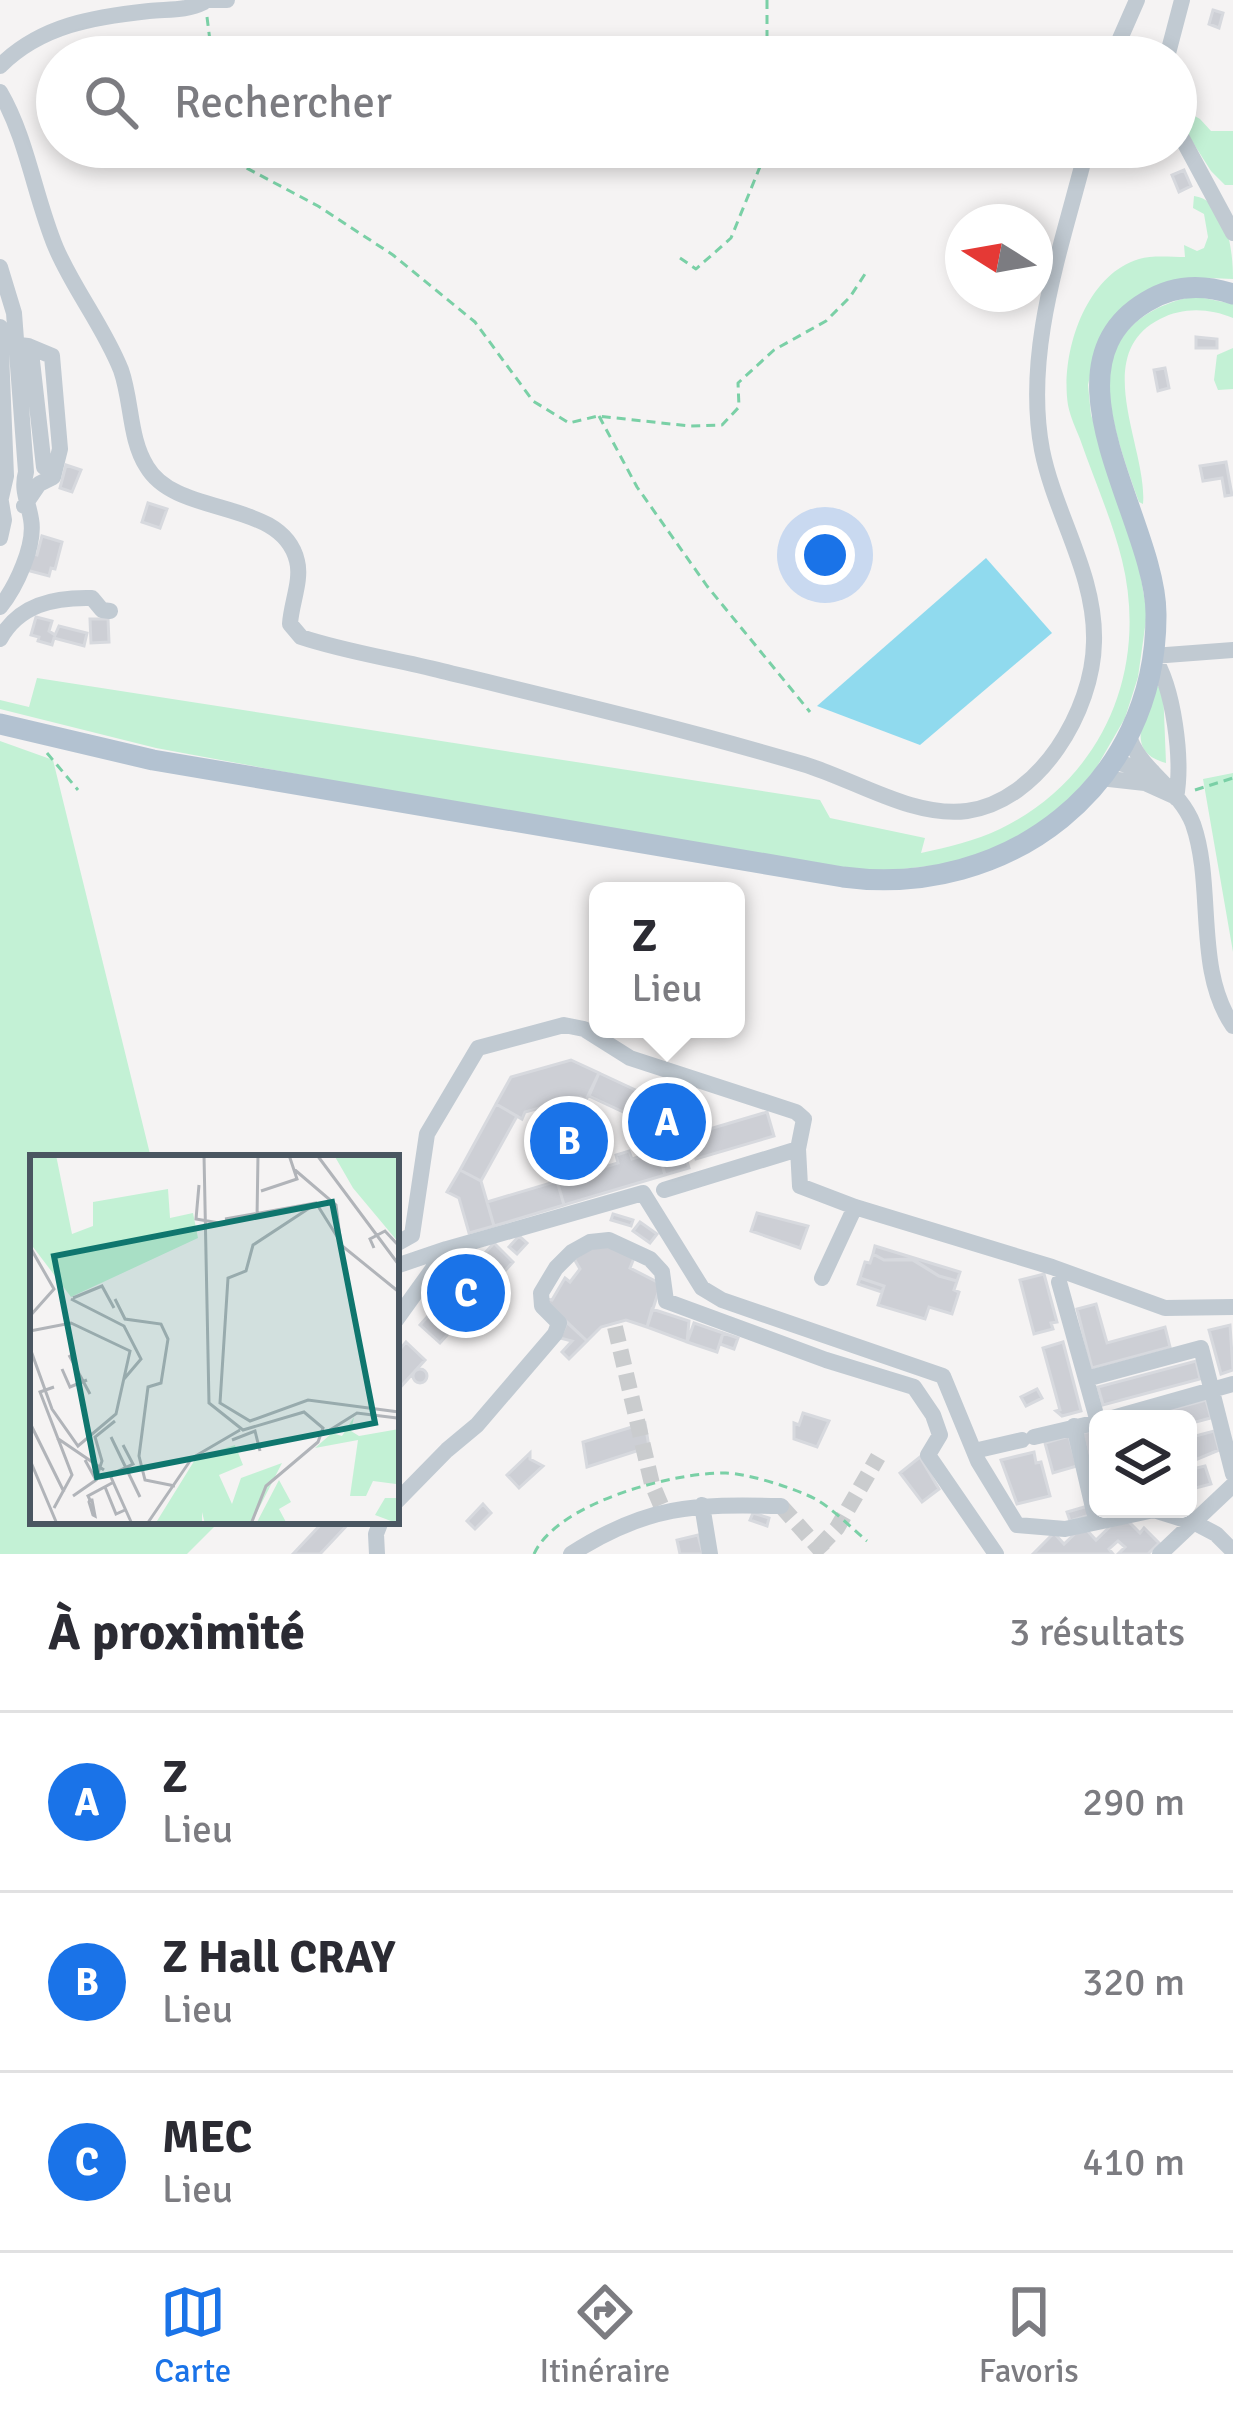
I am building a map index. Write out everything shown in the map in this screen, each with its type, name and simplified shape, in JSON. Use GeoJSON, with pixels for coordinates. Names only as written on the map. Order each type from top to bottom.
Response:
{"type":"FeatureCollection","features":[{"type":"Feature","properties":{"kind":"main road"},"geometry":{"type":"LineString","coordinates":[[0,724],[153,760],[887,881],[951,874],[1011,852],[1057,823],[1107,768],[1128,734],[1153,656],[1153,585],[1143,539],[1101,418],[1102,359],[1124,319],[1156,296],[1197,287],[1233,294]]}},
{"type":"Feature","properties":{"kind":"street"},"geometry":{"type":"LineString","coordinates":[[42,36],[88,18],[189,10],[202,1],[227,0]]}},
{"type":"Feature","properties":{"kind":"street"},"geometry":{"type":"LineString","coordinates":[[1121,36],[1137,0]]}},
{"type":"Feature","properties":{"kind":"street"},"geometry":{"type":"LineString","coordinates":[[1173,36],[1182,0]]}},
{"type":"Feature","properties":{"kind":"street"},"geometry":{"type":"LineString","coordinates":[[0,66],[36,40]]}},
{"type":"Feature","properties":{"kind":"street"},"geometry":{"type":"LineString","coordinates":[[0,92],[55,245],[120,369],[148,471],[166,487],[282,534],[297,558],[290,624],[301,638],[803,764],[936,810],[978,808],[1018,790],[1062,740],[1091,670],[1092,610],[1043,453],[1037,397],[1050,297],[1082,168]]}},
{"type":"Feature","properties":{"kind":"street"},"geometry":{"type":"LineString","coordinates":[[1197,166],[1233,233]]}},
{"type":"Feature","properties":{"kind":"street"},"geometry":{"type":"LineString","coordinates":[[0,267],[11,301],[26,472],[33,483]]}},
{"type":"Feature","properties":{"kind":"street"},"geometry":{"type":"LineString","coordinates":[[0,327],[15,345],[39,361],[47,453],[33,483],[0,499]]}},
{"type":"Feature","properties":{"kind":"street"},"geometry":{"type":"LineString","coordinates":[[0,538],[4,520],[0,499],[6,476],[2,418],[15,345]]}},
{"type":"Feature","properties":{"kind":"street"},"geometry":{"type":"LineString","coordinates":[[0,606],[17,587],[32,524],[33,483],[12,424],[2,418]]}},
{"type":"Feature","properties":{"kind":"street"},"geometry":{"type":"LineString","coordinates":[[0,606],[92,598],[102,610],[110,611]]}},
{"type":"Feature","properties":{"kind":"street"},"geometry":{"type":"LineString","coordinates":[[0,639],[19,613],[53,601]]}},
{"type":"Feature","properties":{"kind":"street"},"geometry":{"type":"LineString","coordinates":[[1153,656],[1233,650]]}},
{"type":"Feature","properties":{"kind":"street"},"geometry":{"type":"LineString","coordinates":[[1153,656],[1164,672],[1181,771],[1176,798]]}},
{"type":"Feature","properties":{"kind":"street"},"geometry":{"type":"LineString","coordinates":[[1128,734],[1138,756],[1167,782],[1192,822],[1217,990],[1233,1026]]}},
{"type":"Feature","properties":{"kind":"street"},"geometry":{"type":"LineString","coordinates":[[1153,772],[1107,768],[1109,779],[1145,783],[1176,798]]}},
{"type":"Feature","properties":{"kind":"street"},"geometry":{"type":"LineString","coordinates":[[399,1242],[412,1235],[427,1134],[478,1048],[564,1025],[589,1032]]}},
{"type":"Feature","properties":{"kind":"street"},"geometry":{"type":"LineString","coordinates":[[598,1038],[630,1058],[796,1112],[804,1119],[798,1149],[800,1186],[1165,1308],[1233,1306]]}},
{"type":"Feature","properties":{"kind":"street"},"geometry":{"type":"LineString","coordinates":[[664,1190],[798,1149]]}},
{"type":"Feature","properties":{"kind":"street"},"geometry":{"type":"LineString","coordinates":[[399,1265],[643,1193],[702,1288],[722,1300],[943,1376],[974,1451],[1016,1525],[1065,1528],[1154,1510],[1195,1523],[1216,1534],[1233,1551]]}},
{"type":"Feature","properties":{"kind":"street"},"geometry":{"type":"LineString","coordinates":[[822,1278],[855,1207]]}},
{"type":"Feature","properties":{"kind":"street"},"geometry":{"type":"LineString","coordinates":[[399,1499],[477,1425],[556,1334],[559,1323],[542,1306],[542,1293],[556,1268],[590,1242],[610,1240],[650,1259],[662,1272],[666,1301],[914,1387],[940,1435],[928,1455],[995,1554]]}},
{"type":"Feature","properties":{"kind":"street"},"geometry":{"type":"LineString","coordinates":[[399,1316],[447,1249]]}},
{"type":"Feature","properties":{"kind":"street"},"geometry":{"type":"LineString","coordinates":[[974,1451],[1098,1422],[1059,1282]]}},
{"type":"Feature","properties":{"kind":"street"},"geometry":{"type":"LineString","coordinates":[[1086,1379],[1202,1348],[1233,1474]]}},
{"type":"Feature","properties":{"kind":"street"},"geometry":{"type":"LineString","coordinates":[[1141,1410],[1233,1384]]}},
{"type":"Feature","properties":{"kind":"street"},"geometry":{"type":"LineString","coordinates":[[1074,1426],[1089,1490]]}},
{"type":"Feature","properties":{"kind":"street"},"geometry":{"type":"LineString","coordinates":[[1160,1554],[1233,1485]]}},
{"type":"Feature","properties":{"kind":"street"},"geometry":{"type":"LineString","coordinates":[[573,1553],[663,1510],[702,1505],[782,1506]]}},
{"type":"Feature","properties":{"kind":"street"},"geometry":{"type":"LineString","coordinates":[[702,1505],[710,1554]]}},
{"type":"Feature","properties":{"kind":"street"},"geometry":{"type":"LineString","coordinates":[[377,1554],[380,1524]]}},
{"type":"Feature","properties":{"kind":"path"},"geometry":{"type":"LineString","coordinates":[[767,0],[770,36]]}},
{"type":"Feature","properties":{"kind":"path"},"geometry":{"type":"LineString","coordinates":[[202,1],[208,36]]}},
{"type":"Feature","properties":{"kind":"path"},"geometry":{"type":"LineString","coordinates":[[247,168],[318,206],[393,255],[475,322],[532,401],[569,423],[598,416],[689,426],[722,424],[739,407],[738,383],[774,350],[826,321],[865,274]]}},
{"type":"Feature","properties":{"kind":"path"},"geometry":{"type":"LineString","coordinates":[[680,258],[696,269],[731,238],[759,168]]}},
{"type":"Feature","properties":{"kind":"path"},"geometry":{"type":"LineString","coordinates":[[598,416],[637,487],[707,586],[810,712]]}},
{"type":"Feature","properties":{"kind":"path"},"geometry":{"type":"LineString","coordinates":[[42,734],[50,760],[78,790]]}},
{"type":"Feature","properties":{"kind":"path"},"geometry":{"type":"LineString","coordinates":[[1176,798],[1233,778]]}},
{"type":"Feature","properties":{"kind":"green space"},"geometry":{"type":"Polygon","coordinates":[[[1197,117],[1211,131],[1233,131],[1233,185],[1225,185],[1197,149],[1197,117]]]}},
{"type":"Feature","properties":{"kind":"green space"},"geometry":{"type":"Polygon","coordinates":[[[1194,196],[1221,217],[1230,242],[1233,279],[1209,278],[1140,294],[1119,311],[1097,343],[1088,385],[1091,415],[1134,538],[1147,613],[1138,677],[1125,718],[1095,770],[1072,796],[1035,828],[965,862],[867,873],[560,823],[156,748],[0,709],[0,700],[29,707],[37,678],[820,800],[830,818],[925,838],[921,853],[991,833],[1036,808],[1066,781],[1091,751],[1110,717],[1122,680],[1129,601],[1108,515],[1069,409],[1068,363],[1080,319],[1104,281],[1139,259],[1185,257],[1184,245],[1197,251],[1204,248],[1208,237],[1204,214],[1193,208],[1194,196]]]}},
{"type":"Feature","properties":{"kind":"green space"},"geometry":{"type":"Polygon","coordinates":[[[1194,296],[1233,304],[1233,318],[1196,310],[1169,315],[1139,335],[1128,355],[1127,404],[1143,504],[1128,470],[1111,406],[1116,350],[1130,327],[1156,309],[1194,296]]]}},
{"type":"Feature","properties":{"kind":"green space"},"geometry":{"type":"Polygon","coordinates":[[[1233,348],[1233,389],[1218,390],[1214,380],[1217,355],[1233,348]]]}},
{"type":"Feature","properties":{"kind":"green space"},"geometry":{"type":"Polygon","coordinates":[[[1157,686],[1163,689],[1166,763],[1153,758],[1141,741],[1143,720],[1157,686]]]}},
{"type":"Feature","properties":{"kind":"green space"},"geometry":{"type":"Polygon","coordinates":[[[0,741],[53,760],[150,1155],[30,1155],[30,1524],[217,1524],[187,1554],[0,1554],[0,741]]]}},
{"type":"Feature","properties":{"kind":"green space"},"geometry":{"type":"Polygon","coordinates":[[[1233,773],[1233,952],[1203,779],[1233,773]]]}},
{"type":"Feature","properties":{"kind":"water"},"geometry":{"type":"Polygon","coordinates":[[[986,558],[1052,633],[920,745],[817,706],[986,558]]]}},
{"type":"Feature","properties":{"kind":"building"},"geometry":{"type":"Polygon","coordinates":[[[1213,10],[1223,13],[1219,28],[1209,24],[1213,10]]]}},
{"type":"Feature","properties":{"kind":"building"},"geometry":{"type":"Polygon","coordinates":[[[1184,170],[1191,186],[1179,192],[1172,175],[1184,170]]]}},
{"type":"Feature","properties":{"kind":"building"},"geometry":{"type":"Polygon","coordinates":[[[1196,337],[1217,339],[1217,348],[1196,348],[1196,337]]]}},
{"type":"Feature","properties":{"kind":"building"},"geometry":{"type":"Polygon","coordinates":[[[1165,368],[1169,388],[1158,391],[1154,370],[1165,368]]]}},
{"type":"Feature","properties":{"kind":"building"},"geometry":{"type":"Polygon","coordinates":[[[1226,462],[1232,495],[1225,496],[1222,478],[1203,481],[1200,466],[1226,462]]]}},
{"type":"Feature","properties":{"kind":"building"},"geometry":{"type":"Polygon","coordinates":[[[66,465],[81,470],[72,492],[60,488],[66,465]]]}},
{"type":"Feature","properties":{"kind":"building"},"geometry":{"type":"Polygon","coordinates":[[[148,503],[167,509],[160,528],[142,522],[148,503]]]}},
{"type":"Feature","properties":{"kind":"building"},"geometry":{"type":"Polygon","coordinates":[[[42,536],[62,542],[49,576],[26,570],[30,553],[37,555],[42,536]]]}},
{"type":"Feature","properties":{"kind":"building"},"geometry":{"type":"Polygon","coordinates":[[[36,617],[52,621],[49,631],[55,635],[59,626],[87,633],[84,646],[54,638],[52,645],[38,641],[39,637],[31,635],[36,617]]]}},
{"type":"Feature","properties":{"kind":"building"},"geometry":{"type":"Polygon","coordinates":[[[90,619],[108,619],[109,642],[91,643],[90,619]]]}},
{"type":"Feature","properties":{"kind":"building"},"geometry":{"type":"Polygon","coordinates":[[[571,1060],[599,1073],[586,1100],[580,1097],[525,1112],[522,1119],[496,1104],[511,1077],[571,1060]]]}},
{"type":"Feature","properties":{"kind":"building"},"geometry":{"type":"Polygon","coordinates":[[[599,1073],[685,1113],[690,1119],[685,1130],[678,1132],[689,1168],[665,1175],[651,1125],[589,1096],[599,1073]]]}},
{"type":"Feature","properties":{"kind":"building"},"geometry":{"type":"Polygon","coordinates":[[[566,1101],[569,1112],[584,1107],[598,1155],[584,1160],[587,1172],[557,1181],[537,1109],[566,1101]]]}},
{"type":"Feature","properties":{"kind":"building"},"geometry":{"type":"Polygon","coordinates":[[[496,1104],[517,1116],[481,1181],[460,1170],[496,1104]]]}},
{"type":"Feature","properties":{"kind":"building"},"geometry":{"type":"Polygon","coordinates":[[[767,1112],[774,1136],[696,1159],[689,1135],[767,1112]]]}},
{"type":"Feature","properties":{"kind":"building"},"geometry":{"type":"Polygon","coordinates":[[[629,1151],[632,1159],[658,1151],[665,1175],[564,1205],[557,1181],[618,1163],[616,1155],[629,1151]]]}},
{"type":"Feature","properties":{"kind":"building"},"geometry":{"type":"Polygon","coordinates":[[[460,1170],[481,1181],[494,1226],[469,1233],[459,1198],[447,1192],[460,1170]]]}},
{"type":"Feature","properties":{"kind":"building"},"geometry":{"type":"Polygon","coordinates":[[[557,1181],[564,1205],[494,1226],[487,1202],[557,1181]]]}},
{"type":"Feature","properties":{"kind":"building"},"geometry":{"type":"Polygon","coordinates":[[[757,1213],[808,1226],[800,1248],[751,1231],[757,1213]]]}},
{"type":"Feature","properties":{"kind":"building"},"geometry":{"type":"Polygon","coordinates":[[[613,1214],[633,1220],[631,1226],[611,1220],[613,1214]]]}},
{"type":"Feature","properties":{"kind":"building"},"geometry":{"type":"Polygon","coordinates":[[[640,1222],[657,1234],[650,1243],[633,1231],[640,1222]]]}},
{"type":"Feature","properties":{"kind":"building"},"geometry":{"type":"Polygon","coordinates":[[[519,1236],[527,1243],[517,1254],[509,1247],[519,1236]]]}},
{"type":"Feature","properties":{"kind":"building"},"geometry":{"type":"Polygon","coordinates":[[[494,1243],[513,1262],[440,1343],[420,1325],[494,1243]]]}},
{"type":"Feature","properties":{"kind":"building"},"geometry":{"type":"Polygon","coordinates":[[[609,1245],[634,1258],[630,1268],[661,1284],[647,1327],[626,1320],[601,1327],[587,1341],[547,1299],[552,1300],[565,1278],[570,1282],[580,1269],[573,1257],[585,1249],[609,1245]]]}},
{"type":"Feature","properties":{"kind":"building"},"geometry":{"type":"Polygon","coordinates":[[[875,1246],[960,1272],[957,1281],[911,1259],[884,1260],[873,1254],[875,1246]]]}},
{"type":"Feature","properties":{"kind":"building"},"geometry":{"type":"Polygon","coordinates":[[[873,1254],[884,1260],[914,1260],[957,1281],[954,1290],[959,1292],[952,1314],[929,1307],[925,1319],[878,1305],[884,1286],[860,1278],[873,1254]]]}},
{"type":"Feature","properties":{"kind":"building"},"geometry":{"type":"Polygon","coordinates":[[[1044,1274],[1057,1322],[1051,1323],[1053,1329],[1034,1334],[1020,1280],[1044,1274]]]}},
{"type":"Feature","properties":{"kind":"building"},"geometry":{"type":"Polygon","coordinates":[[[860,1278],[884,1286],[882,1292],[858,1284],[860,1278]]]}},
{"type":"Feature","properties":{"kind":"building"},"geometry":{"type":"Polygon","coordinates":[[[1096,1304],[1107,1343],[1165,1327],[1170,1347],[1092,1368],[1077,1309],[1096,1304]]]}},
{"type":"Feature","properties":{"kind":"building"},"geometry":{"type":"Polygon","coordinates":[[[652,1309],[689,1321],[687,1342],[647,1327],[652,1309]]]}},
{"type":"Feature","properties":{"kind":"building"},"geometry":{"type":"Polygon","coordinates":[[[567,1322],[587,1341],[569,1359],[562,1352],[572,1341],[560,1338],[567,1322]]]}},
{"type":"Feature","properties":{"kind":"building"},"geometry":{"type":"Polygon","coordinates":[[[694,1323],[723,1333],[717,1352],[687,1342],[694,1323]]]}},
{"type":"Feature","properties":{"kind":"building"},"geometry":{"type":"Polygon","coordinates":[[[1230,1325],[1233,1370],[1221,1374],[1209,1330],[1230,1325]]]}},
{"type":"Feature","properties":{"kind":"building"},"geometry":{"type":"Polygon","coordinates":[[[723,1333],[738,1338],[734,1349],[720,1344],[723,1333]]]}},
{"type":"Feature","properties":{"kind":"building"},"geometry":{"type":"Polygon","coordinates":[[[406,1342],[425,1360],[399,1389],[399,1350],[406,1342]]]}},
{"type":"Feature","properties":{"kind":"building"},"geometry":{"type":"Polygon","coordinates":[[[1063,1342],[1081,1411],[1062,1416],[1056,1411],[1060,1410],[1043,1348],[1063,1342]]]}},
{"type":"Feature","properties":{"kind":"building"},"geometry":{"type":"Polygon","coordinates":[[[1196,1361],[1200,1379],[1103,1405],[1098,1387],[1196,1361]]]}},
{"type":"Feature","properties":{"kind":"building"},"geometry":{"type":"Polygon","coordinates":[[[420,1369],[427,1376],[420,1383],[413,1376],[420,1369]]]}},
{"type":"Feature","properties":{"kind":"building"},"geometry":{"type":"Polygon","coordinates":[[[1037,1389],[1042,1398],[1026,1406],[1021,1397],[1037,1389]]]}},
{"type":"Feature","properties":{"kind":"building"},"geometry":{"type":"Polygon","coordinates":[[[1206,1400],[1211,1418],[1197,1422],[1197,1410],[1169,1410],[1206,1400]]]}},
{"type":"Feature","properties":{"kind":"building"},"geometry":{"type":"Polygon","coordinates":[[[803,1413],[829,1421],[817,1447],[794,1439],[794,1423],[799,1425],[803,1413]]]}},
{"type":"Feature","properties":{"kind":"building"},"geometry":{"type":"Polygon","coordinates":[[[645,1423],[649,1447],[587,1467],[583,1442],[645,1423]]]}},
{"type":"Feature","properties":{"kind":"building"},"geometry":{"type":"Polygon","coordinates":[[[1089,1431],[1089,1460],[1082,1433],[1089,1431]]]}},
{"type":"Feature","properties":{"kind":"building"},"geometry":{"type":"Polygon","coordinates":[[[1214,1431],[1219,1450],[1197,1459],[1197,1436],[1214,1431]]]}},
{"type":"Feature","properties":{"kind":"building"},"geometry":{"type":"Polygon","coordinates":[[[1069,1436],[1077,1466],[1053,1473],[1045,1443],[1069,1436]]]}},
{"type":"Feature","properties":{"kind":"building"},"geometry":{"type":"Polygon","coordinates":[[[1034,1452],[1050,1496],[1017,1504],[1001,1460],[1034,1452]]]}},
{"type":"Feature","properties":{"kind":"building"},"geometry":{"type":"Polygon","coordinates":[[[530,1453],[530,1459],[543,1466],[519,1488],[507,1475],[530,1453]]]}},
{"type":"Feature","properties":{"kind":"building"},"geometry":{"type":"Polygon","coordinates":[[[920,1457],[939,1489],[922,1502],[900,1473],[920,1457]]]}},
{"type":"Feature","properties":{"kind":"building"},"geometry":{"type":"Polygon","coordinates":[[[1205,1466],[1211,1484],[1197,1488],[1197,1468],[1205,1466]]]}},
{"type":"Feature","properties":{"kind":"building"},"geometry":{"type":"Polygon","coordinates":[[[483,1504],[491,1513],[475,1529],[467,1521],[483,1504]]]}},
{"type":"Feature","properties":{"kind":"building"},"geometry":{"type":"Polygon","coordinates":[[[1088,1506],[1089,1515],[1070,1521],[1067,1512],[1088,1506]]]}},
{"type":"Feature","properties":{"kind":"building"},"geometry":{"type":"Polygon","coordinates":[[[753,1513],[769,1518],[767,1526],[750,1520],[753,1513]]]}},
{"type":"Feature","properties":{"kind":"building"},"geometry":{"type":"Polygon","coordinates":[[[1119,1518],[1125,1518],[1159,1543],[1148,1554],[1118,1554],[1125,1547],[1118,1541],[1109,1549],[1113,1554],[1033,1554],[1054,1533],[1064,1544],[1083,1526],[1096,1540],[1119,1518]]]}},
{"type":"Feature","properties":{"kind":"building"},"geometry":{"type":"Polygon","coordinates":[[[321,1524],[348,1524],[320,1554],[293,1554],[321,1524]]]}},
{"type":"Feature","properties":{"kind":"building"},"geometry":{"type":"Polygon","coordinates":[[[698,1535],[703,1554],[680,1554],[677,1540],[698,1535]]]}},
{"type":"Feature","properties":{"kind":"tunnel"},"geometry":{"type":"LineString","coordinates":[[615,1327],[652,1484],[663,1510]]}},
{"type":"Feature","properties":{"kind":"tunnel"},"geometry":{"type":"LineString","coordinates":[[819,1547],[837,1528],[878,1457]]}},
{"type":"Feature","properties":{"kind":"tunnel"},"geometry":{"type":"LineString","coordinates":[[781,1506],[824,1554]]}},
{"type":"Feature","properties":{"kind":"place","name":"Z"},"geometry":{"type":"Point","coordinates":[667,1122]}},
{"type":"Feature","properties":{"kind":"place","name":"Z Hall CRAY"},"geometry":{"type":"Point","coordinates":[569,1141]}},
{"type":"Feature","properties":{"kind":"place","name":"MEC"},"geometry":{"type":"Point","coordinates":[466,1293]}}]}
